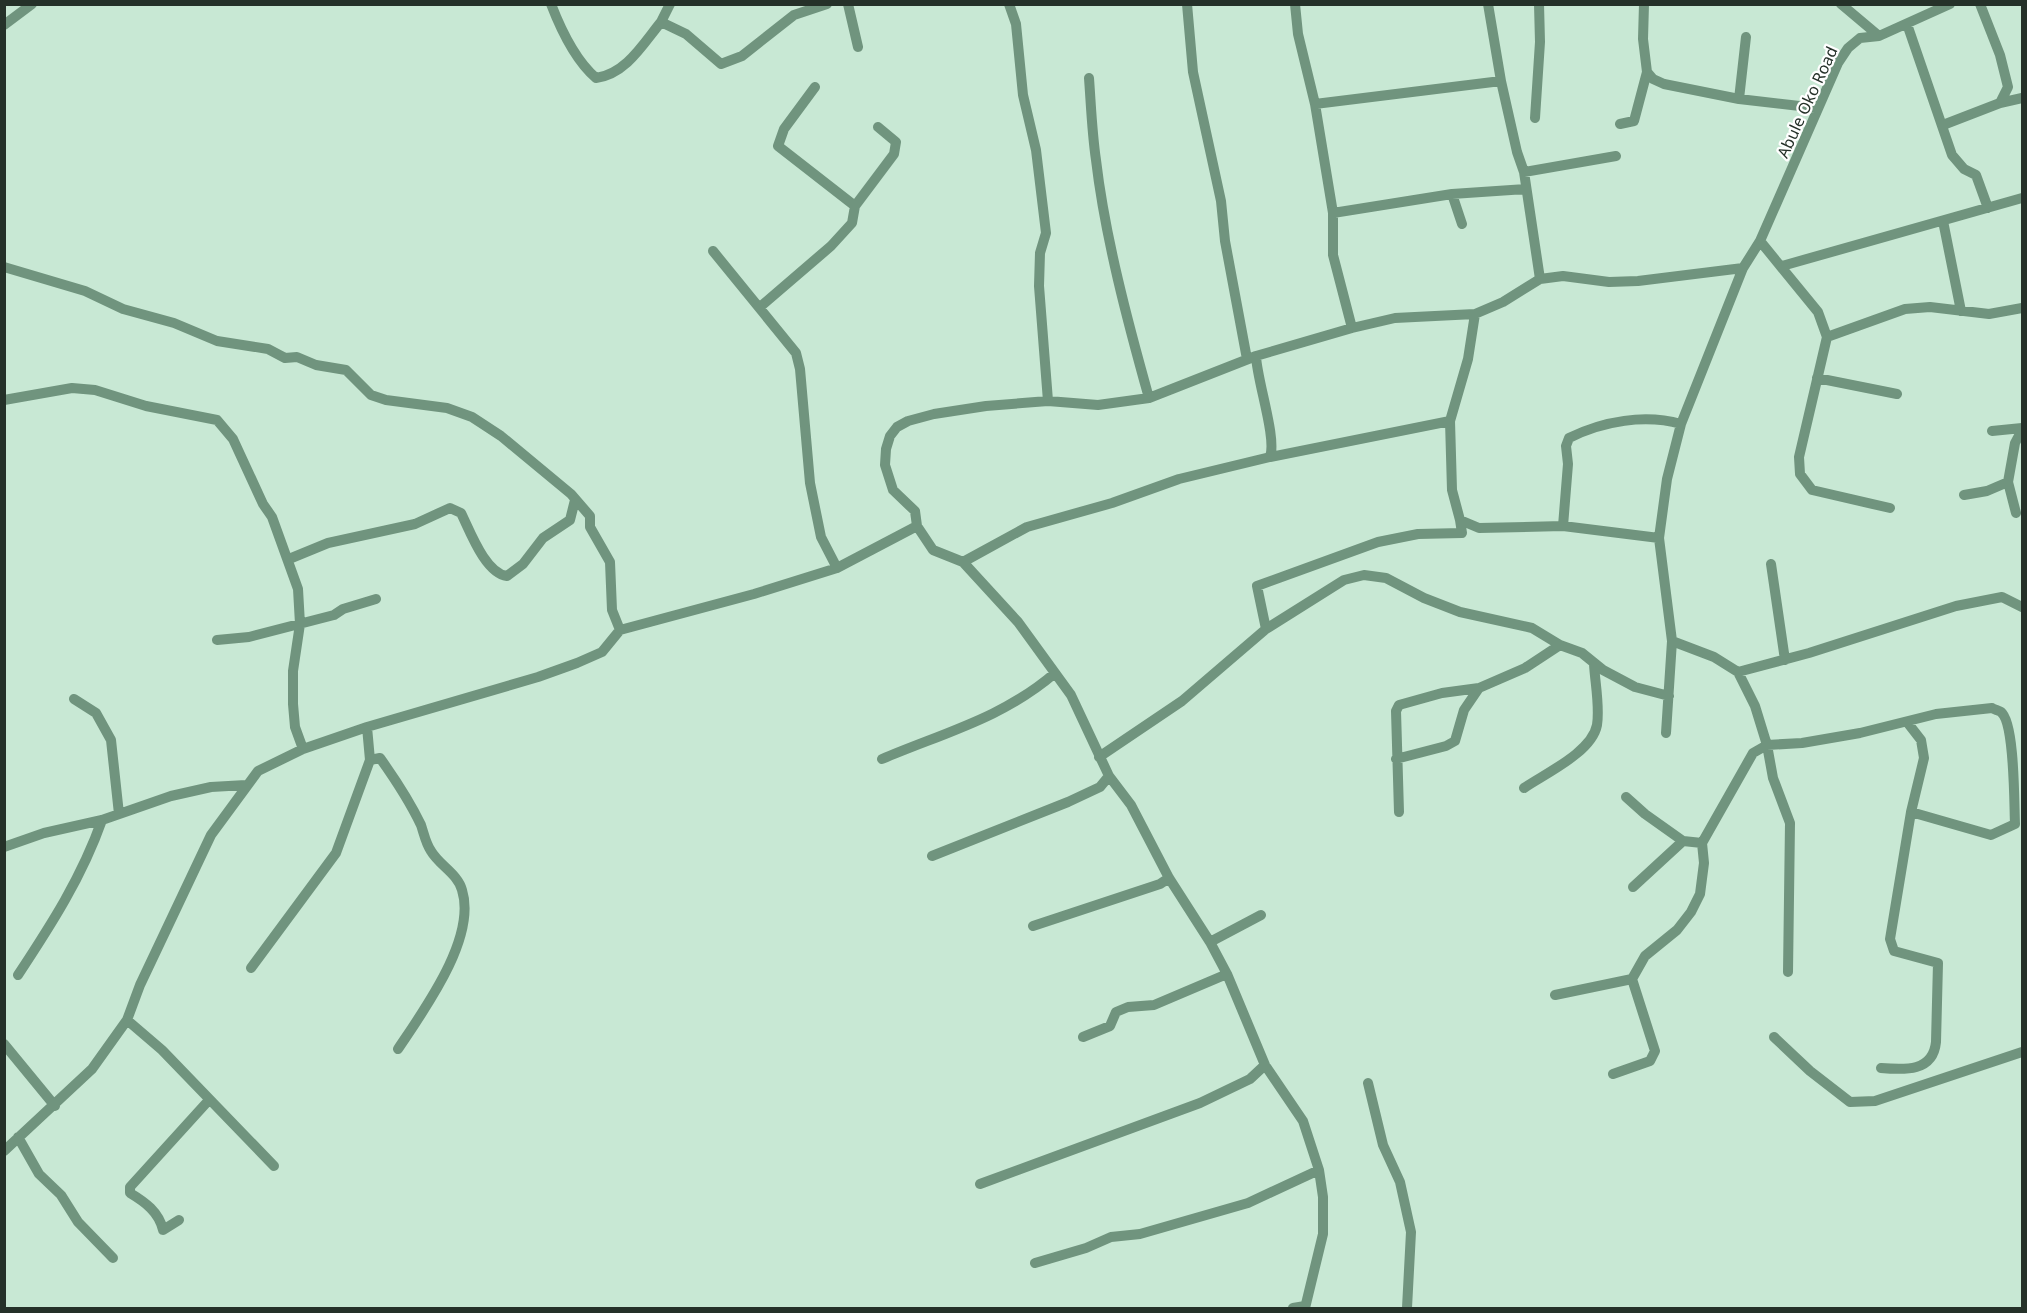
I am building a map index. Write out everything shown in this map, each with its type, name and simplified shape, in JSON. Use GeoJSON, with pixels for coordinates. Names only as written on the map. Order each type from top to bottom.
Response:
{"type":"FeatureCollection","features":[{"type":"Feature","properties":{"kind":"street"},"geometry":{"type":"LineString","coordinates":[[4,25],[32,4]]}},
{"type":"Feature","properties":{"kind":"street"},"geometry":{"type":"LineString","coordinates":[[551,4],[567,39],[588,71],[596,78],[614,73],[627,63],[661,22],[670,4]]}},
{"type":"Feature","properties":{"kind":"street"},"geometry":{"type":"LineString","coordinates":[[661,22],[686,34],[721,64],[742,56],[793,10],[827,4]]}},
{"type":"Feature","properties":{"kind":"street"},"geometry":{"type":"LineString","coordinates":[[848,4],[858,47]]}},
{"type":"Feature","properties":{"kind":"street"},"geometry":{"type":"LineString","coordinates":[[1009,4],[1016,24],[1023,95],[1036,150],[1046,233],[1040,254],[1039,286],[1048,401]]}},
{"type":"Feature","properties":{"kind":"street"},"geometry":{"type":"LineString","coordinates":[[1187,4],[1193,72],[1221,201],[1225,241],[1265,409],[1270,457]]}},
{"type":"Feature","properties":{"kind":"street"},"geometry":{"type":"LineString","coordinates":[[1295,4],[1298,34],[1315,104],[1333,213],[1333,255],[1352,328]]}},
{"type":"Feature","properties":{"kind":"street"},"geometry":{"type":"LineString","coordinates":[[1488,4],[1501,81],[1517,152],[1524,171],[1540,279]]}},
{"type":"Feature","properties":{"kind":"street"},"geometry":{"type":"LineString","coordinates":[[1535,118],[1540,42],[1539,4]]}},
{"type":"Feature","properties":{"kind":"street"},"geometry":{"type":"LineString","coordinates":[[1620,124],[1634,121],[1647,72],[1643,39],[1644,4]]}},
{"type":"Feature","properties":{"kind":"street"},"geometry":{"type":"LineString","coordinates":[[1841,4],[1878,36]]}},
{"type":"Feature","properties":{"kind":"street","name":"Abule Oko Road"},"geometry":{"type":"LineString","coordinates":[[1666,733],[1672,641],[1659,538],[1667,479],[1681,424],[1743,268],[1760,241],[1817,108],[1848,48],[1860,38],[1878,36],[1950,4]]}},
{"type":"Feature","properties":{"kind":"street"},"geometry":{"type":"LineString","coordinates":[[1980,4],[2000,55],[2008,87],[2000,103]]}},
{"type":"Feature","properties":{"kind":"street"},"geometry":{"type":"LineString","coordinates":[[1907,24],[1952,155],[1964,169],[1976,175],[1988,208]]}},
{"type":"Feature","properties":{"kind":"street"},"geometry":{"type":"LineString","coordinates":[[1739,99],[1746,37]]}},
{"type":"Feature","properties":{"kind":"street"},"geometry":{"type":"LineString","coordinates":[[1647,72],[1653,79],[1664,84],[1739,99],[1817,108]]}},
{"type":"Feature","properties":{"kind":"street"},"geometry":{"type":"LineString","coordinates":[[1089,78],[1096,161],[1104,207],[1129,327],[1149,398]]}},
{"type":"Feature","properties":{"kind":"street"},"geometry":{"type":"LineString","coordinates":[[1315,104],[1501,81]]}},
{"type":"Feature","properties":{"kind":"street"},"geometry":{"type":"LineString","coordinates":[[815,87],[784,129],[778,146],[855,206]]}},
{"type":"Feature","properties":{"kind":"street"},"geometry":{"type":"LineString","coordinates":[[1943,125],[2000,103],[2022,98]]}},
{"type":"Feature","properties":{"kind":"street"},"geometry":{"type":"LineString","coordinates":[[760,307],[831,246],[852,223],[855,206],[894,154],[896,142],[878,127]]}},
{"type":"Feature","properties":{"kind":"street"},"geometry":{"type":"LineString","coordinates":[[1524,171],[1616,156]]}},
{"type":"Feature","properties":{"kind":"street"},"geometry":{"type":"LineString","coordinates":[[1333,213],[1452,194],[1526,189]]}},
{"type":"Feature","properties":{"kind":"street"},"geometry":{"type":"LineString","coordinates":[[1452,194],[1462,224]]}},
{"type":"Feature","properties":{"kind":"street"},"geometry":{"type":"LineString","coordinates":[[1782,267],[2022,198]]}},
{"type":"Feature","properties":{"kind":"street"},"geometry":{"type":"LineString","coordinates":[[1943,220],[1961,311]]}},
{"type":"Feature","properties":{"kind":"street"},"geometry":{"type":"LineString","coordinates":[[1760,241],[1818,312],[1827,337],[1799,457],[1800,474],[1805,484],[1812,490],[1826,496],[1890,508]]}},
{"type":"Feature","properties":{"kind":"street"},"geometry":{"type":"LineString","coordinates":[[713,251],[796,353],[810,483],[821,537],[837,568]]}},
{"type":"Feature","properties":{"kind":"street"},"geometry":{"type":"LineString","coordinates":[[4,267],[85,291],[123,309],[174,323],[217,341],[268,348],[285,357],[297,357],[316,365],[346,370],[371,395],[386,400],[447,408],[463,413],[501,436],[575,500],[590,516],[590,527],[610,562],[612,610],[620,630]]}},
{"type":"Feature","properties":{"kind":"street"},"geometry":{"type":"LineString","coordinates":[[1293,1308],[1305,1307],[1323,1234],[1323,1197],[1319,1170],[1303,1121],[1264,1065],[1227,974],[1210,942],[1169,878],[1131,805],[1109,776],[1071,695],[1018,622],[963,562],[933,550],[917,526],[915,511],[893,490],[885,465],[886,449],[897,427],[934,414],[1048,401],[1098,405],[1149,398],[1252,357],[1352,328],[1395,318],[1475,314],[1503,302],[1540,279],[1563,276],[1609,282],[1638,281],[1743,268]]}},
{"type":"Feature","properties":{"kind":"street"},"geometry":{"type":"LineString","coordinates":[[1827,337],[1905,309],[1930,307],[1989,314],[2022,308]]}},
{"type":"Feature","properties":{"kind":"street"},"geometry":{"type":"LineString","coordinates":[[1266,629],[1257,585],[1265,581],[1378,542],[1418,534],[1462,533],[1452,490],[1450,421],[1468,359],[1475,314]]}},
{"type":"Feature","properties":{"kind":"street"},"geometry":{"type":"LineString","coordinates":[[1817,378],[1898,394]]}},
{"type":"Feature","properties":{"kind":"street"},"geometry":{"type":"LineString","coordinates":[[4,400],[72,388],[95,390],[146,406],[217,420],[234,439],[263,504],[272,517],[298,589],[300,624],[293,671],[292,704],[295,728],[303,749]]}},
{"type":"Feature","properties":{"kind":"street"},"geometry":{"type":"LineString","coordinates":[[1563,526],[1568,464],[1566,446],[1569,438],[1605,425],[1634,420],[1662,419],[1681,424]]}},
{"type":"Feature","properties":{"kind":"street"},"geometry":{"type":"LineString","coordinates":[[963,562],[1027,527],[1112,503],[1179,479],[1270,457],[1450,421]]}},
{"type":"Feature","properties":{"kind":"street"},"geometry":{"type":"LineString","coordinates":[[1992,431],[2022,429]]}},
{"type":"Feature","properties":{"kind":"street"},"geometry":{"type":"LineString","coordinates":[[2016,513],[2008,482],[2015,443],[2022,429]]}},
{"type":"Feature","properties":{"kind":"street"},"geometry":{"type":"LineString","coordinates":[[1964,495],[2001,487],[2008,482]]}},
{"type":"Feature","properties":{"kind":"street"},"geometry":{"type":"LineString","coordinates":[[289,560],[328,543],[415,524],[450,508],[461,513],[471,538],[494,569],[507,576],[523,564],[543,538],[570,520],[575,500]]}},
{"type":"Feature","properties":{"kind":"street"},"geometry":{"type":"LineString","coordinates":[[1460,520],[1479,528],[1563,526],[1659,538]]}},
{"type":"Feature","properties":{"kind":"street"},"geometry":{"type":"LineString","coordinates":[[4,1151],[55,1106],[92,1069],[127,1020],[140,985],[211,835],[258,771],[303,749],[367,726],[577,663],[602,652],[620,630],[754,594],[837,568],[917,526]]}},
{"type":"Feature","properties":{"kind":"street"},"geometry":{"type":"LineString","coordinates":[[1771,564],[1785,660]]}},
{"type":"Feature","properties":{"kind":"street"},"geometry":{"type":"LineString","coordinates":[[1099,757],[1182,701],[1266,629],[1344,580],[1376,575],[1460,612],[1532,628],[1560,645],[1573,648],[1594,664],[1635,687],[1669,696]]}},
{"type":"Feature","properties":{"kind":"street"},"geometry":{"type":"LineString","coordinates":[[1738,672],[1785,660],[1956,606],[2002,597],[2022,607]]}},
{"type":"Feature","properties":{"kind":"street"},"geometry":{"type":"LineString","coordinates":[[217,640],[249,637],[300,624],[334,615],[343,609],[376,599]]}},
{"type":"Feature","properties":{"kind":"street"},"geometry":{"type":"LineString","coordinates":[[1672,641],[1714,657],[1738,672],[1755,706],[1767,745],[1773,778],[1790,823],[1788,972]]}},
{"type":"Feature","properties":{"kind":"street"},"geometry":{"type":"LineString","coordinates":[[1399,812],[1396,711],[1399,705],[1442,693],[1479,688],[1525,668],[1560,645]]}},
{"type":"Feature","properties":{"kind":"street"},"geometry":{"type":"LineString","coordinates":[[1524,788],[1588,745],[1597,728],[1598,716],[1594,664]]}},
{"type":"Feature","properties":{"kind":"street"},"geometry":{"type":"LineString","coordinates":[[882,759],[941,738],[1004,710],[1031,694],[1055,674]]}},
{"type":"Feature","properties":{"kind":"street"},"geometry":{"type":"LineString","coordinates":[[1396,759],[1446,746],[1455,741],[1464,710],[1479,688]]}},
{"type":"Feature","properties":{"kind":"street"},"geometry":{"type":"LineString","coordinates":[[74,699],[96,713],[111,740],[119,814]]}},
{"type":"Feature","properties":{"kind":"street"},"geometry":{"type":"LineString","coordinates":[[1613,1074],[1650,1061],[1655,1051],[1632,979],[1645,956],[1677,930],[1691,912],[1700,894],[1704,863],[1702,843],[1753,753],[1767,745],[1802,743],[1936,714],[1992,708],[2000,711],[2005,717],[2013,754],[2015,824],[1991,835],[1911,812]]}},
{"type":"Feature","properties":{"kind":"street"},"geometry":{"type":"LineString","coordinates":[[1881,1068],[1910,1070],[1925,1064],[1935,1052],[1936,1042],[1938,963],[1894,951],[1890,939],[1911,812],[1924,758],[1921,740],[1907,722]]}},
{"type":"Feature","properties":{"kind":"street"},"geometry":{"type":"LineString","coordinates":[[251,968],[336,853],[370,760],[367,726]]}},
{"type":"Feature","properties":{"kind":"street"},"geometry":{"type":"LineString","coordinates":[[370,760],[380,758],[420,824],[431,851],[458,880],[462,890],[465,914],[453,954],[430,1002],[398,1048]]}},
{"type":"Feature","properties":{"kind":"street"},"geometry":{"type":"LineString","coordinates":[[932,856],[1068,802],[1101,787],[1109,776]]}},
{"type":"Feature","properties":{"kind":"street"},"geometry":{"type":"LineString","coordinates":[[4,847],[44,833],[119,814],[171,796],[211,788],[246,785]]}},
{"type":"Feature","properties":{"kind":"street"},"geometry":{"type":"LineString","coordinates":[[1626,797],[1651,819],[1683,841],[1702,843]]}},
{"type":"Feature","properties":{"kind":"street"},"geometry":{"type":"LineString","coordinates":[[18,975],[63,906],[88,857],[102,819]]}},
{"type":"Feature","properties":{"kind":"street"},"geometry":{"type":"LineString","coordinates":[[1633,887],[1683,841]]}},
{"type":"Feature","properties":{"kind":"street"},"geometry":{"type":"LineString","coordinates":[[1033,926],[1160,884],[1169,878]]}},
{"type":"Feature","properties":{"kind":"street"},"geometry":{"type":"LineString","coordinates":[[1210,942],[1261,915]]}},
{"type":"Feature","properties":{"kind":"street"},"geometry":{"type":"LineString","coordinates":[[1083,1037],[1110,1026],[1116,1012],[1128,1007],[1154,1005],[1227,974]]}},
{"type":"Feature","properties":{"kind":"street"},"geometry":{"type":"LineString","coordinates":[[1555,996],[1632,979]]}},
{"type":"Feature","properties":{"kind":"street"},"geometry":{"type":"LineString","coordinates":[[127,1020],[162,1050],[274,1166]]}},
{"type":"Feature","properties":{"kind":"street"},"geometry":{"type":"LineString","coordinates":[[1774,1037],[1810,1071],[1850,1102],[1875,1101],[2022,1052]]}},
{"type":"Feature","properties":{"kind":"street"},"geometry":{"type":"LineString","coordinates":[[4,1044],[55,1106]]}},
{"type":"Feature","properties":{"kind":"street"},"geometry":{"type":"LineString","coordinates":[[980,1184],[1200,1103],[1250,1079],[1264,1065]]}},
{"type":"Feature","properties":{"kind":"street"},"geometry":{"type":"LineString","coordinates":[[1368,1083],[1383,1145],[1400,1182],[1411,1232],[1407,1308]]}},
{"type":"Feature","properties":{"kind":"street"},"geometry":{"type":"LineString","coordinates":[[179,1220],[163,1230],[161,1220],[151,1208],[130,1193],[130,1187],[209,1100]]}},
{"type":"Feature","properties":{"kind":"street"},"geometry":{"type":"LineString","coordinates":[[18,1137],[39,1174],[61,1195],[78,1222],[113,1258]]}},
{"type":"Feature","properties":{"kind":"street"},"geometry":{"type":"LineString","coordinates":[[1035,1263],[1086,1248],[1111,1237],[1140,1234],[1248,1203],[1319,1170]]}}]}
